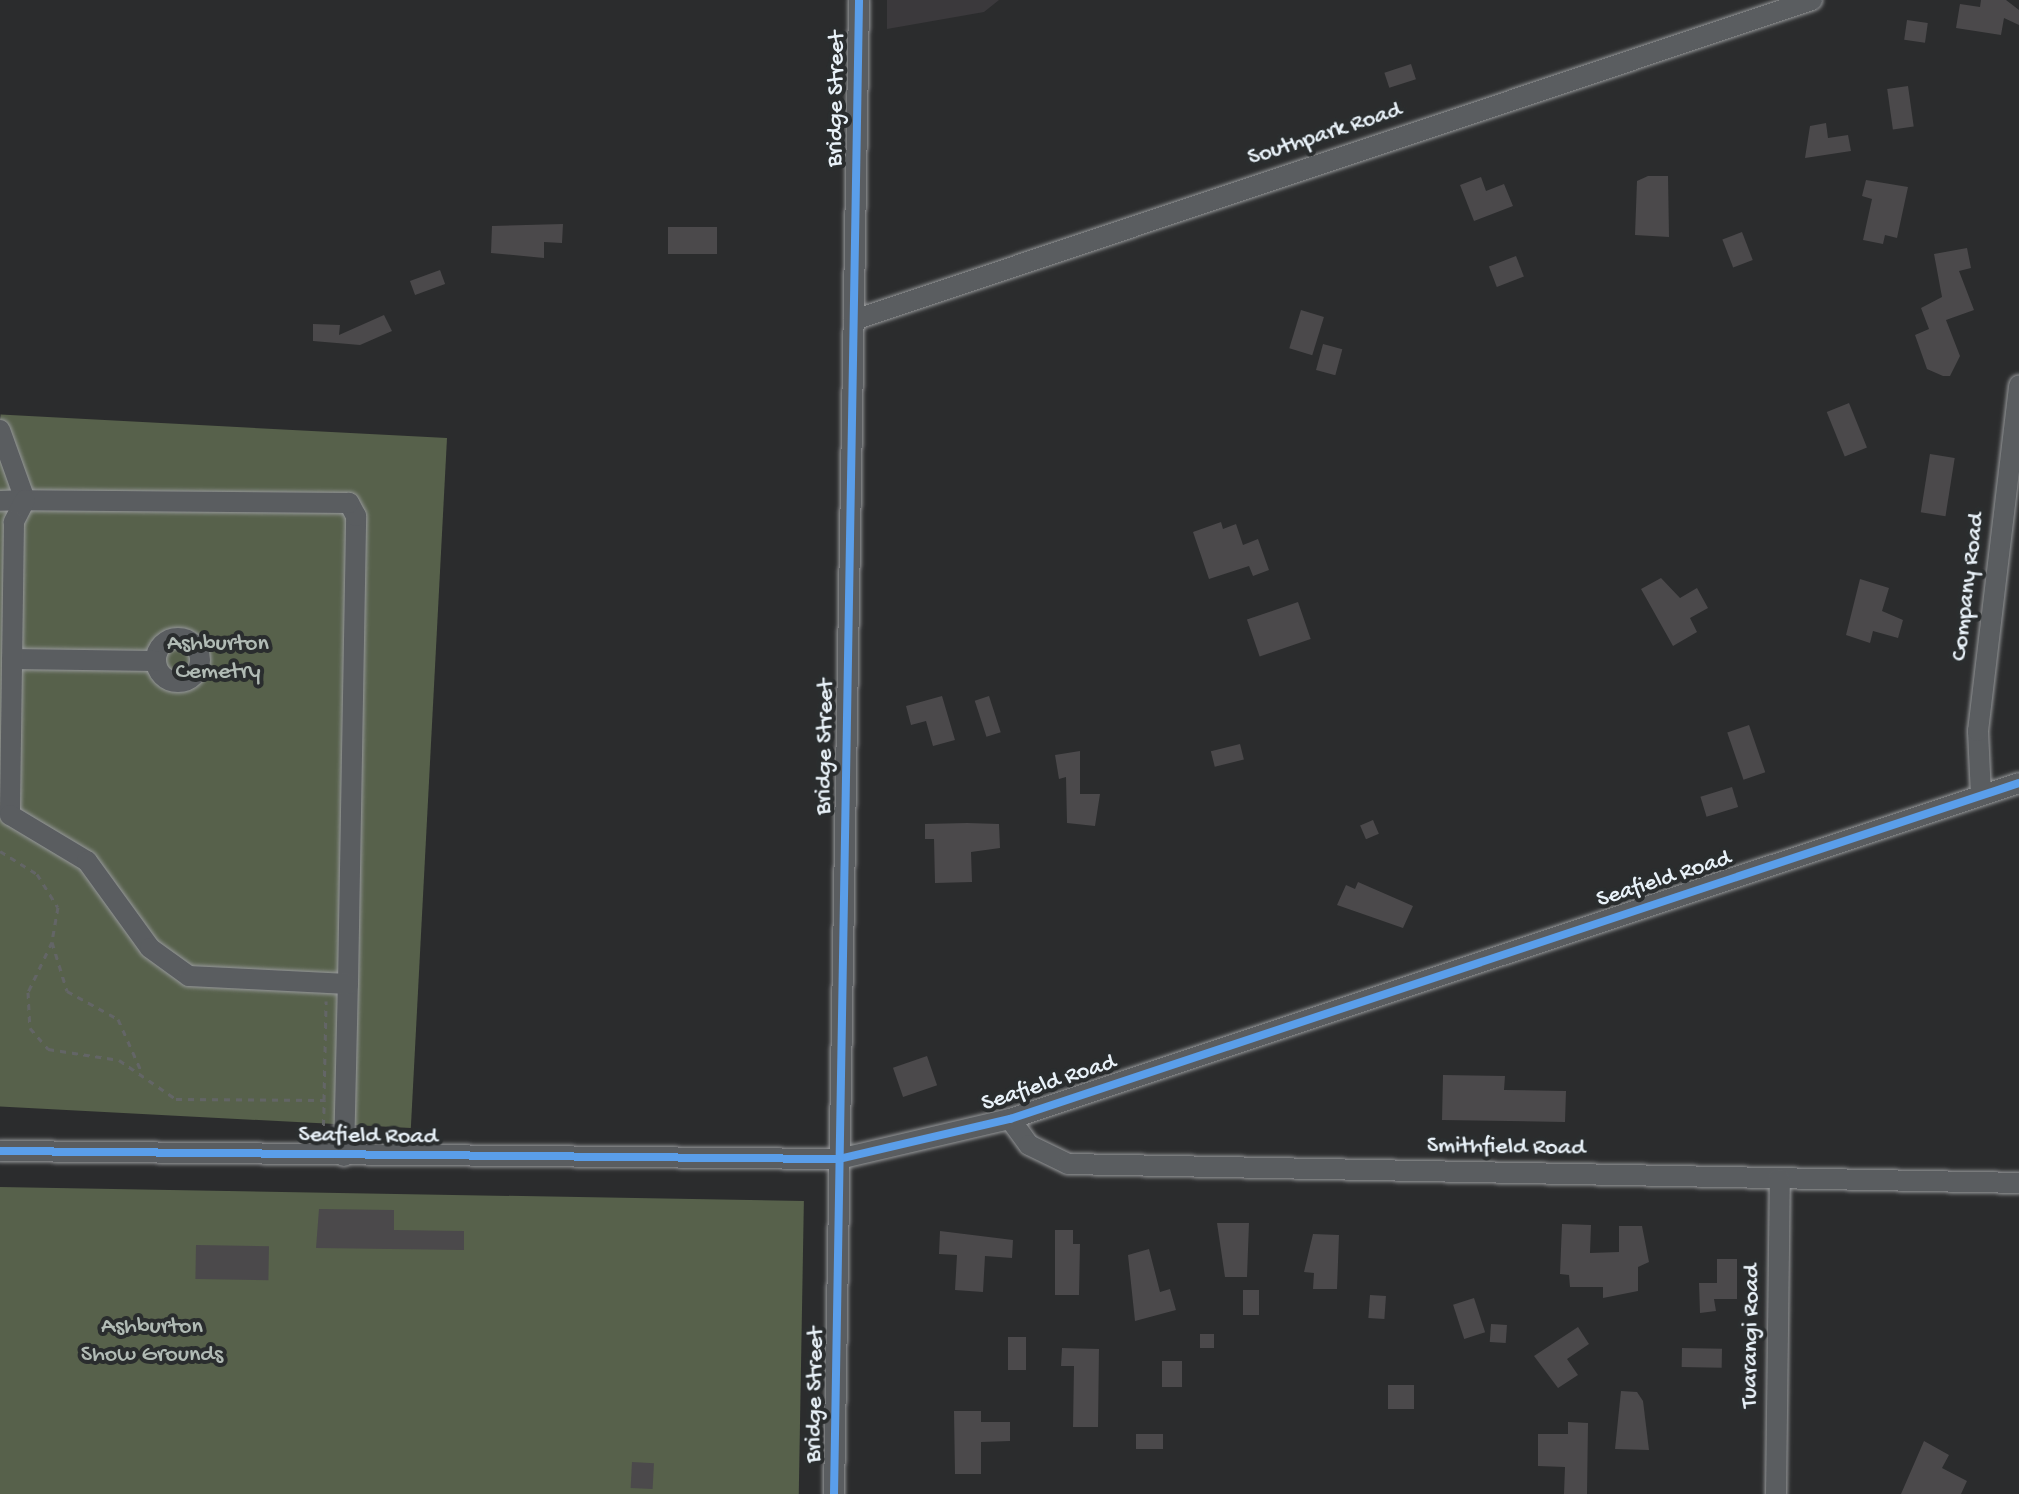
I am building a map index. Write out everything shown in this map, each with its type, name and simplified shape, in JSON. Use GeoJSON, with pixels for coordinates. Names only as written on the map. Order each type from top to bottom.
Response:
{"type":"FeatureCollection","features":[{"type":"Feature","properties":{"kind":"street","name":"Bridge Street"},"geometry":{"type":"LineString","coordinates":[[834,1494],[859,0]]}},
{"type":"Feature","properties":{"kind":"street","name":"Southpark Road"},"geometry":{"type":"LineString","coordinates":[[854,320],[1812,0]]}},
{"type":"Feature","properties":{"kind":"street","name":"Company Road"},"geometry":{"type":"LineString","coordinates":[[1981,795],[1977,744],[2019,385]]}},
{"type":"Feature","properties":{"kind":"street"},"geometry":{"type":"LineString","coordinates":[[0,430],[25,500],[14,522],[5,816],[87,861],[150,948],[189,976],[348,984]]}},
{"type":"Feature","properties":{"kind":"street"},"geometry":{"type":"LineString","coordinates":[[0,501],[349,503],[356,516],[344,1156]]}},
{"type":"Feature","properties":{"kind":"street"},"geometry":{"type":"LineString","coordinates":[[12,659],[155,661]]}},
{"type":"Feature","properties":{"kind":"street","name":"Seafield Road"},"geometry":{"type":"LineString","coordinates":[[0,1151],[839,1159],[1010,1119],[2019,783]]}},
{"type":"Feature","properties":{"kind":"street","name":"Smithfield Road"},"geometry":{"type":"LineString","coordinates":[[1010,1119],[1029,1145],[1068,1164],[2019,1183]]}},
{"type":"Feature","properties":{"kind":"street","name":"Tuarangi Road"},"geometry":{"type":"LineString","coordinates":[[1776,1494],[1780,1179]]}},
{"type":"Feature","properties":{"kind":"path"},"geometry":{"type":"LineString","coordinates":[[0,851],[51,890],[59,916],[52,942],[28,992],[34,1037],[58,1053],[106,1055],[142,1073],[176,1099],[324,1100]]}},
{"type":"Feature","properties":{"kind":"path"},"geometry":{"type":"LineString","coordinates":[[52,942],[54,968],[67,991],[118,1019],[142,1073]]}},
{"type":"Feature","properties":{"kind":"path"},"geometry":{"type":"LineString","coordinates":[[323,1156],[326,983]]}},
{"type":"Feature","properties":{"kind":"shaded area"},"geometry":{"type":"Polygon","coordinates":[[[887,0],[999,0],[984,12],[887,29],[887,0]]]}},
{"type":"Feature","properties":{"kind":"green space","name":"Ashburton Cemetry"},"geometry":{"type":"Polygon","coordinates":[[[1,415],[447,438],[411,1128],[0,1107],[1,415]]]}},
{"type":"Feature","properties":{"kind":"green space","name":"Ashburton Show Grounds"},"geometry":{"type":"Polygon","coordinates":[[[0,1187],[804,1201],[799,1494],[0,1494],[0,1187]]]}},
{"type":"Feature","properties":{"kind":"building"},"geometry":{"type":"Polygon","coordinates":[[[1981,0],[2006,0],[2019,10],[2019,25],[2004,18],[2001,35],[1956,28],[1960,4],[1980,7],[1981,0]]]}},
{"type":"Feature","properties":{"kind":"building"},"geometry":{"type":"Polygon","coordinates":[[[1907,20],[1928,23],[1925,43],[1904,40],[1907,20]]]}},
{"type":"Feature","properties":{"kind":"building"},"geometry":{"type":"Polygon","coordinates":[[[1411,64],[1416,79],[1389,88],[1384,73],[1411,64]]]}},
{"type":"Feature","properties":{"kind":"building"},"geometry":{"type":"Polygon","coordinates":[[[1908,86],[1914,127],[1893,130],[1887,89],[1908,86]]]}},
{"type":"Feature","properties":{"kind":"building"},"geometry":{"type":"Polygon","coordinates":[[[1826,123],[1828,138],[1848,135],[1851,151],[1805,158],[1810,126],[1826,123]]]}},
{"type":"Feature","properties":{"kind":"building"},"geometry":{"type":"Polygon","coordinates":[[[1648,176],[1668,176],[1669,237],[1635,235],[1637,181],[1648,176]]]}},
{"type":"Feature","properties":{"kind":"building"},"geometry":{"type":"Polygon","coordinates":[[[1481,177],[1486,191],[1504,184],[1513,206],[1474,221],[1460,185],[1481,177]]]}},
{"type":"Feature","properties":{"kind":"building"},"geometry":{"type":"Polygon","coordinates":[[[1866,180],[1908,187],[1897,238],[1885,235],[1883,244],[1863,240],[1872,199],[1862,196],[1866,180]]]}},
{"type":"Feature","properties":{"kind":"building"},"geometry":{"type":"Polygon","coordinates":[[[563,224],[562,243],[544,242],[544,258],[491,253],[492,226],[563,224]]]}},
{"type":"Feature","properties":{"kind":"building"},"geometry":{"type":"Polygon","coordinates":[[[668,227],[717,227],[717,254],[668,254],[668,227]]]}},
{"type":"Feature","properties":{"kind":"building"},"geometry":{"type":"Polygon","coordinates":[[[1742,232],[1753,260],[1733,268],[1722,240],[1742,232]]]}},
{"type":"Feature","properties":{"kind":"building"},"geometry":{"type":"Polygon","coordinates":[[[1967,248],[1971,268],[1959,271],[1974,310],[1946,320],[1960,356],[1950,376],[1943,376],[1927,369],[1915,335],[1929,329],[1921,308],[1942,297],[1934,254],[1967,248]]]}},
{"type":"Feature","properties":{"kind":"building"},"geometry":{"type":"Polygon","coordinates":[[[1516,256],[1524,277],[1497,287],[1489,266],[1516,256]]]}},
{"type":"Feature","properties":{"kind":"building"},"geometry":{"type":"Polygon","coordinates":[[[440,270],[445,284],[415,295],[410,281],[440,270]]]}},
{"type":"Feature","properties":{"kind":"building"},"geometry":{"type":"Polygon","coordinates":[[[1301,310],[1324,317],[1312,355],[1289,348],[1301,310]]]}},
{"type":"Feature","properties":{"kind":"building"},"geometry":{"type":"Polygon","coordinates":[[[384,315],[392,331],[360,345],[313,341],[313,324],[340,325],[339,335],[384,315]]]}},
{"type":"Feature","properties":{"kind":"building"},"geometry":{"type":"Polygon","coordinates":[[[1323,344],[1342,349],[1335,375],[1316,370],[1323,344]]]}},
{"type":"Feature","properties":{"kind":"building"},"geometry":{"type":"Polygon","coordinates":[[[1849,403],[1867,448],[1845,456],[1827,412],[1849,403]]]}},
{"type":"Feature","properties":{"kind":"building"},"geometry":{"type":"Polygon","coordinates":[[[1930,454],[1955,458],[1945,516],[1921,512],[1930,454]]]}},
{"type":"Feature","properties":{"kind":"building"},"geometry":{"type":"Polygon","coordinates":[[[1221,522],[1223,529],[1236,524],[1243,545],[1258,539],[1269,570],[1253,576],[1249,566],[1209,579],[1193,532],[1221,522]]]}},
{"type":"Feature","properties":{"kind":"building"},"geometry":{"type":"Polygon","coordinates":[[[1661,578],[1680,598],[1697,588],[1708,608],[1690,618],[1697,632],[1673,646],[1641,589],[1661,578]]]}},
{"type":"Feature","properties":{"kind":"building"},"geometry":{"type":"Polygon","coordinates":[[[1860,579],[1889,588],[1882,611],[1903,620],[1898,638],[1873,631],[1870,643],[1846,635],[1860,579]]]}},
{"type":"Feature","properties":{"kind":"building"},"geometry":{"type":"Polygon","coordinates":[[[1298,602],[1311,639],[1260,656],[1247,620],[1298,602]]]}},
{"type":"Feature","properties":{"kind":"building"},"geometry":{"type":"Polygon","coordinates":[[[942,696],[955,740],[933,746],[926,721],[911,725],[906,706],[942,696]]]}},
{"type":"Feature","properties":{"kind":"building"},"geometry":{"type":"Polygon","coordinates":[[[989,696],[1001,732],[986,737],[975,701],[989,696]]]}},
{"type":"Feature","properties":{"kind":"building"},"geometry":{"type":"Polygon","coordinates":[[[1749,725],[1765,772],[1744,780],[1727,732],[1749,725]]]}},
{"type":"Feature","properties":{"kind":"building"},"geometry":{"type":"Polygon","coordinates":[[[1240,744],[1244,760],[1215,767],[1211,751],[1240,744]]]}},
{"type":"Feature","properties":{"kind":"building"},"geometry":{"type":"Polygon","coordinates":[[[1080,751],[1080,794],[1100,794],[1095,826],[1067,823],[1066,777],[1059,779],[1055,755],[1080,751]]]}},
{"type":"Feature","properties":{"kind":"building"},"geometry":{"type":"Polygon","coordinates":[[[1732,787],[1738,807],[1707,817],[1700,797],[1732,787]]]}},
{"type":"Feature","properties":{"kind":"building"},"geometry":{"type":"Polygon","coordinates":[[[1373,820],[1379,834],[1366,839],[1360,825],[1373,820]]]}},
{"type":"Feature","properties":{"kind":"building"},"geometry":{"type":"Polygon","coordinates":[[[925,824],[999,824],[1000,848],[971,852],[972,882],[935,883],[934,839],[925,839],[925,824]]]}},
{"type":"Feature","properties":{"kind":"building"},"geometry":{"type":"Polygon","coordinates":[[[1358,882],[1413,906],[1403,928],[1337,905],[1346,885],[1355,889],[1358,882]]]}},
{"type":"Feature","properties":{"kind":"building"},"geometry":{"type":"Polygon","coordinates":[[[927,1056],[937,1085],[903,1097],[893,1068],[927,1056]]]}},
{"type":"Feature","properties":{"kind":"building"},"geometry":{"type":"Polygon","coordinates":[[[1443,1075],[1505,1076],[1504,1090],[1566,1091],[1565,1122],[1442,1120],[1443,1075]]]}},
{"type":"Feature","properties":{"kind":"building"},"geometry":{"type":"Polygon","coordinates":[[[319,1209],[394,1210],[394,1230],[464,1231],[464,1250],[316,1248],[319,1209]]]}},
{"type":"Feature","properties":{"kind":"building"},"geometry":{"type":"Polygon","coordinates":[[[1217,1223],[1249,1223],[1247,1277],[1225,1277],[1217,1223]]]}},
{"type":"Feature","properties":{"kind":"building"},"geometry":{"type":"Polygon","coordinates":[[[1562,1224],[1591,1225],[1590,1253],[1619,1252],[1619,1226],[1642,1226],[1649,1262],[1638,1267],[1638,1291],[1603,1298],[1603,1287],[1570,1287],[1569,1275],[1560,1274],[1562,1224]]]}},
{"type":"Feature","properties":{"kind":"building"},"geometry":{"type":"Polygon","coordinates":[[[1055,1230],[1073,1230],[1073,1244],[1080,1244],[1079,1295],[1055,1295],[1055,1230]]]}},
{"type":"Feature","properties":{"kind":"building"},"geometry":{"type":"Polygon","coordinates":[[[940,1231],[1013,1240],[1012,1258],[985,1256],[983,1292],[955,1290],[957,1255],[939,1254],[940,1231]]]}},
{"type":"Feature","properties":{"kind":"building"},"geometry":{"type":"Polygon","coordinates":[[[1313,1234],[1339,1235],[1337,1289],[1313,1289],[1314,1273],[1304,1272],[1313,1234]]]}},
{"type":"Feature","properties":{"kind":"building"},"geometry":{"type":"Polygon","coordinates":[[[196,1245],[269,1246],[268,1280],[195,1279],[196,1245]]]}},
{"type":"Feature","properties":{"kind":"building"},"geometry":{"type":"Polygon","coordinates":[[[1149,1249],[1160,1292],[1170,1289],[1176,1310],[1135,1321],[1128,1255],[1149,1249]]]}},
{"type":"Feature","properties":{"kind":"building"},"geometry":{"type":"Polygon","coordinates":[[[1717,1259],[1737,1259],[1737,1299],[1714,1299],[1716,1311],[1700,1313],[1699,1283],[1717,1283],[1717,1259]]]}},
{"type":"Feature","properties":{"kind":"building"},"geometry":{"type":"Polygon","coordinates":[[[1243,1290],[1259,1290],[1259,1315],[1243,1315],[1243,1290]]]}},
{"type":"Feature","properties":{"kind":"building"},"geometry":{"type":"Polygon","coordinates":[[[1370,1295],[1386,1296],[1384,1319],[1368,1318],[1370,1295]]]}},
{"type":"Feature","properties":{"kind":"building"},"geometry":{"type":"Polygon","coordinates":[[[1474,1298],[1485,1332],[1464,1339],[1453,1305],[1474,1298]]]}},
{"type":"Feature","properties":{"kind":"building"},"geometry":{"type":"Polygon","coordinates":[[[1491,1324],[1507,1325],[1506,1343],[1490,1342],[1491,1324]]]}},
{"type":"Feature","properties":{"kind":"building"},"geometry":{"type":"Polygon","coordinates":[[[1578,1327],[1589,1344],[1567,1359],[1578,1375],[1558,1388],[1534,1356],[1578,1327]]]}},
{"type":"Feature","properties":{"kind":"building"},"geometry":{"type":"Polygon","coordinates":[[[1200,1334],[1214,1334],[1214,1348],[1200,1348],[1200,1334]]]}},
{"type":"Feature","properties":{"kind":"building"},"geometry":{"type":"Polygon","coordinates":[[[1008,1337],[1026,1337],[1026,1370],[1008,1370],[1008,1337]]]}},
{"type":"Feature","properties":{"kind":"building"},"geometry":{"type":"Polygon","coordinates":[[[1062,1348],[1099,1349],[1098,1427],[1073,1427],[1074,1366],[1061,1366],[1062,1348]]]}},
{"type":"Feature","properties":{"kind":"building"},"geometry":{"type":"Polygon","coordinates":[[[1682,1348],[1722,1349],[1722,1368],[1682,1367],[1682,1348]]]}},
{"type":"Feature","properties":{"kind":"building"},"geometry":{"type":"Polygon","coordinates":[[[1162,1361],[1182,1361],[1182,1387],[1162,1387],[1162,1361]]]}},
{"type":"Feature","properties":{"kind":"building"},"geometry":{"type":"Polygon","coordinates":[[[1388,1385],[1414,1385],[1414,1409],[1388,1409],[1388,1385]]]}},
{"type":"Feature","properties":{"kind":"building"},"geometry":{"type":"Polygon","coordinates":[[[1621,1391],[1637,1392],[1643,1401],[1649,1450],[1615,1449],[1621,1391]]]}},
{"type":"Feature","properties":{"kind":"building"},"geometry":{"type":"Polygon","coordinates":[[[954,1411],[981,1411],[981,1422],[1010,1422],[1010,1441],[981,1442],[981,1474],[955,1474],[954,1411]]]}},
{"type":"Feature","properties":{"kind":"building"},"geometry":{"type":"Polygon","coordinates":[[[1568,1422],[1588,1423],[1587,1494],[1564,1494],[1565,1467],[1538,1466],[1538,1434],[1568,1434],[1568,1422]]]}},
{"type":"Feature","properties":{"kind":"building"},"geometry":{"type":"Polygon","coordinates":[[[1136,1434],[1163,1434],[1163,1449],[1136,1449],[1136,1434]]]}},
{"type":"Feature","properties":{"kind":"building"},"geometry":{"type":"Polygon","coordinates":[[[1924,1441],[1949,1455],[1942,1468],[1967,1481],[1961,1494],[1901,1494],[1924,1441]]]}},
{"type":"Feature","properties":{"kind":"building"},"geometry":{"type":"Polygon","coordinates":[[[632,1462],[654,1463],[653,1489],[631,1488],[632,1462]]]}},
{"type":"Feature","properties":{"kind":"cycle path"},"geometry":{"type":"LineString","coordinates":[[834,1494],[859,0]]}},
{"type":"Feature","properties":{"kind":"cycle path"},"geometry":{"type":"LineString","coordinates":[[0,1151],[839,1159],[1010,1119],[2019,783]]}}]}
